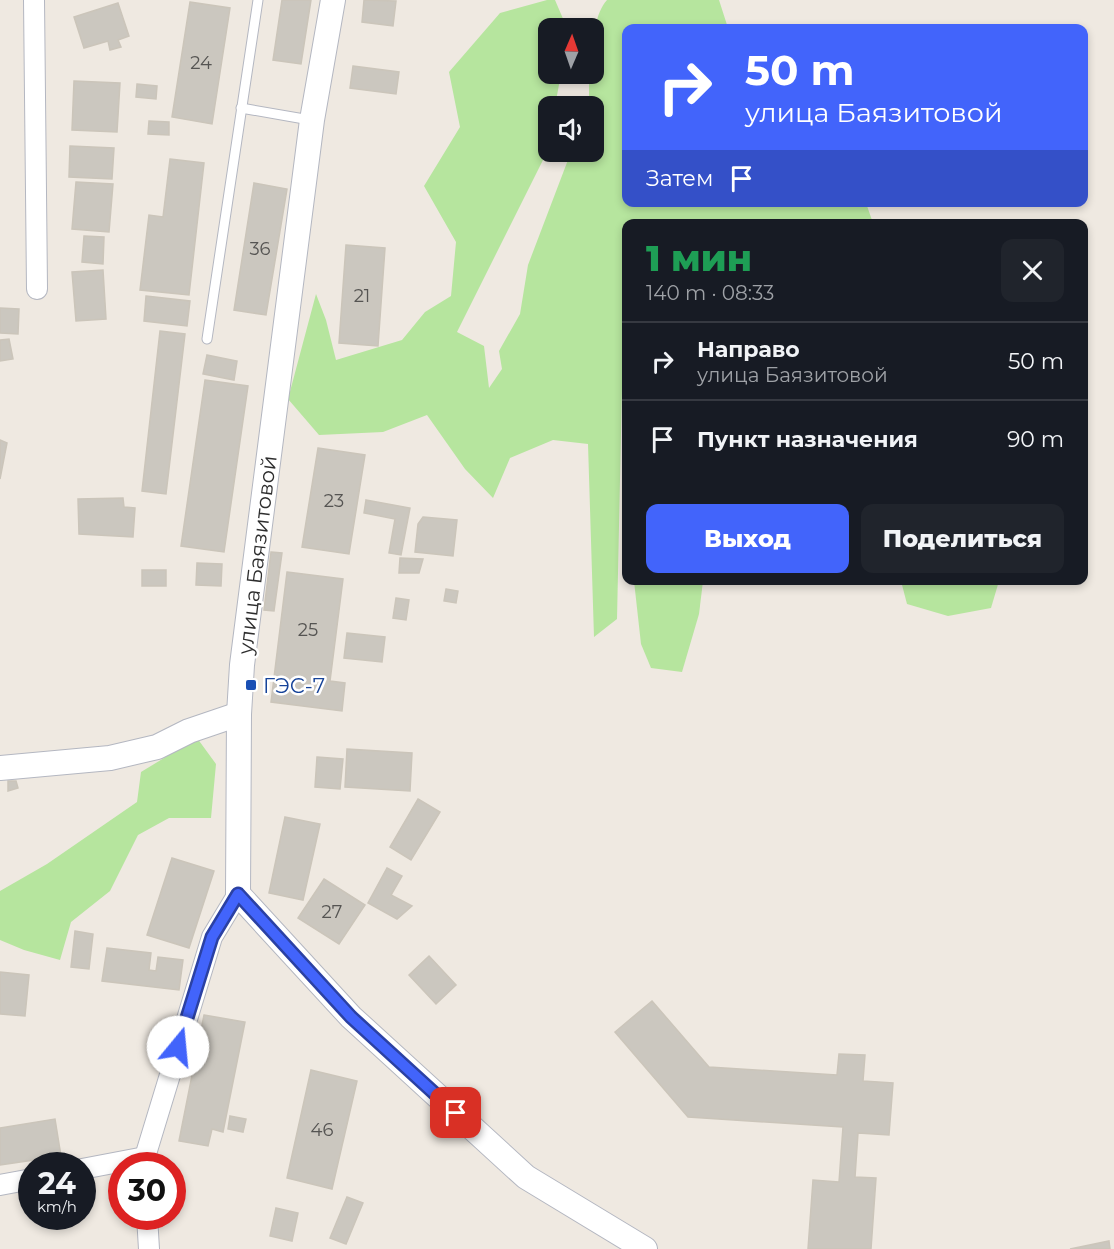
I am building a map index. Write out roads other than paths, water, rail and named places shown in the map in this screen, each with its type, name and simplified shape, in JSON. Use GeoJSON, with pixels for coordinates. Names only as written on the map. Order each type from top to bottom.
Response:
{"type":"FeatureCollection","features":[{"type":"Feature","properties":{"kind":"street"},"geometry":{"type":"LineString","coordinates":[[34,0],[37,289]]}},
{"type":"Feature","properties":{"kind":"street","name":"улица Баязитовой"},"geometry":{"type":"LineString","coordinates":[[238,894],[239,714],[242,665],[312,120],[333,0]]}},
{"type":"Feature","properties":{"kind":"street"},"geometry":{"type":"LineString","coordinates":[[0,768],[110,758],[157,747],[189,731],[239,714]]}},
{"type":"Feature","properties":{"kind":"street"},"geometry":{"type":"LineString","coordinates":[[148,1152],[212,937],[238,894],[351,1017],[526,1177],[645,1249]]}},
{"type":"Feature","properties":{"kind":"street"},"geometry":{"type":"LineString","coordinates":[[0,1185],[18,1182]]}},
{"type":"Feature","properties":{"kind":"street"},"geometry":{"type":"LineString","coordinates":[[148,1230],[149,1249]]}},
{"type":"Feature","properties":{"kind":"lane"},"geometry":{"type":"LineString","coordinates":[[207,339],[258,0]]}},
{"type":"Feature","properties":{"kind":"lane"},"geometry":{"type":"LineString","coordinates":[[241,108],[312,120]]}},
{"type":"Feature","properties":{"kind":"place","name":"ГЭС-7"},"geometry":{"type":"Point","coordinates":[251,685]}}]}
